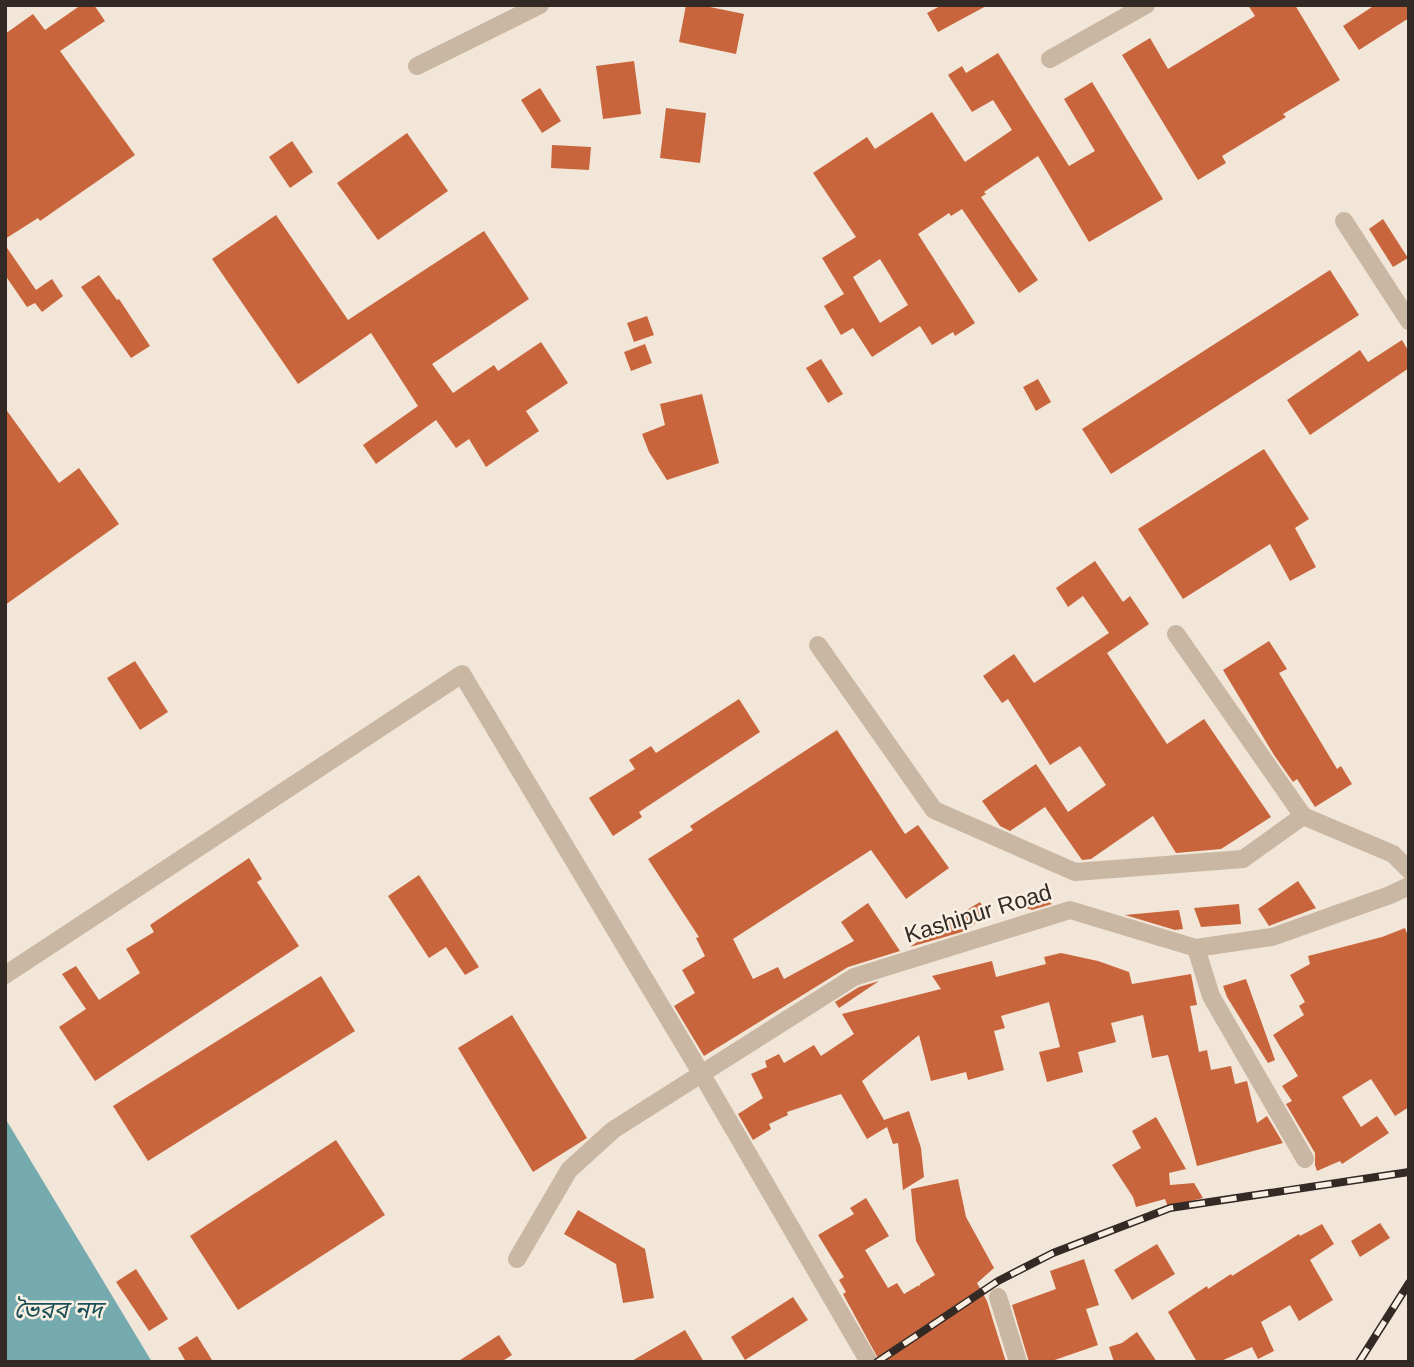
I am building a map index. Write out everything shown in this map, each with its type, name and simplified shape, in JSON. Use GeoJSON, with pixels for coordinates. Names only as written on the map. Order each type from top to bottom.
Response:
{"type":"FeatureCollection","features":[{"type":"Feature","properties":{"kind":"street"},"geometry":{"type":"LineString","coordinates":[[417,66],[540,5]]}},
{"type":"Feature","properties":{"kind":"street"},"geometry":{"type":"LineString","coordinates":[[1050,59],[1146,5]]}},
{"type":"Feature","properties":{"kind":"street"},"geometry":{"type":"LineString","coordinates":[[1344,221],[1409,321]]}},
{"type":"Feature","properties":{"kind":"street"},"geometry":{"type":"LineString","coordinates":[[1176,634],[1303,816],[1393,855],[1409,870]]}},
{"type":"Feature","properties":{"kind":"street"},"geometry":{"type":"LineString","coordinates":[[818,645],[934,810],[1075,872],[1243,859],[1303,816]]}},
{"type":"Feature","properties":{"kind":"street"},"geometry":{"type":"LineString","coordinates":[[5,975],[462,674],[701,1073],[869,1362]]}},
{"type":"Feature","properties":{"kind":"street","name":"Kashipur Road"},"geometry":{"type":"LineString","coordinates":[[517,1259],[569,1170],[613,1130],[854,976],[1070,910],[1196,948],[1272,937],[1409,886]]}},
{"type":"Feature","properties":{"kind":"street"},"geometry":{"type":"LineString","coordinates":[[1196,948],[1211,996],[1304,1158]]}},
{"type":"Feature","properties":{"kind":"street"},"geometry":{"type":"LineString","coordinates":[[998,1297],[1018,1362]]}},
{"type":"Feature","properties":{"kind":"water","name":"ভৈরব নদ"},"geometry":{"type":"Polygon","coordinates":[[[5,1118],[152,1362],[5,1362],[5,1118]]]}},
{"type":"Feature","properties":{"kind":"building"},"geometry":{"type":"Polygon","coordinates":[[[81,5],[94,5],[105,21],[60,51],[135,155],[40,221],[38,218],[5,239],[5,34],[33,14],[45,30],[81,5]]]}},
{"type":"Feature","properties":{"kind":"building"},"geometry":{"type":"Polygon","coordinates":[[[686,5],[700,5],[744,14],[736,54],[679,42],[686,5]]]}},
{"type":"Feature","properties":{"kind":"building"},"geometry":{"type":"Polygon","coordinates":[[[942,5],[988,5],[938,32],[927,13],[942,5]]]}},
{"type":"Feature","properties":{"kind":"building"},"geometry":{"type":"Polygon","coordinates":[[[1248,5],[1295,5],[1340,80],[1283,114],[1286,117],[1222,156],[1226,163],[1198,180],[1122,55],[1150,38],[1168,69],[1255,16],[1248,5]]]}},
{"type":"Feature","properties":{"kind":"building"},"geometry":{"type":"Polygon","coordinates":[[[1375,5],[1409,5],[1409,18],[1359,50],[1343,26],[1375,5]]]}},
{"type":"Feature","properties":{"kind":"building"},"geometry":{"type":"Polygon","coordinates":[[[998,53],[1069,166],[1095,151],[1064,99],[1092,82],[1163,199],[1089,242],[1038,156],[984,192],[986,194],[981,197],[1038,280],[1019,293],[962,209],[951,216],[949,213],[918,234],[975,323],[955,336],[953,332],[932,345],[920,326],[872,357],[853,328],[841,335],[824,306],[844,294],[822,258],[856,237],[813,173],[867,137],[875,149],[932,112],[965,162],[1012,130],[993,100],[972,112],[948,75],[962,66],[966,73],[998,53]],[[880,259],[853,277],[880,323],[908,305],[880,259]]]}},
{"type":"Feature","properties":{"kind":"building"},"geometry":{"type":"Polygon","coordinates":[[[634,61],[641,114],[603,119],[596,66],[634,61]]]}},
{"type":"Feature","properties":{"kind":"building"},"geometry":{"type":"Polygon","coordinates":[[[540,88],[561,121],[542,133],[521,100],[540,88]]]}},
{"type":"Feature","properties":{"kind":"building"},"geometry":{"type":"Polygon","coordinates":[[[666,108],[706,113],[700,163],[660,158],[666,108]]]}},
{"type":"Feature","properties":{"kind":"building"},"geometry":{"type":"Polygon","coordinates":[[[407,133],[448,191],[378,240],[337,183],[407,133]]]}},
{"type":"Feature","properties":{"kind":"building"},"geometry":{"type":"Polygon","coordinates":[[[292,141],[313,172],[290,188],[269,157],[292,141]]]}},
{"type":"Feature","properties":{"kind":"building"},"geometry":{"type":"Polygon","coordinates":[[[552,145],[591,147],[589,170],[551,168],[552,145]]]}},
{"type":"Feature","properties":{"kind":"building"},"geometry":{"type":"Polygon","coordinates":[[[276,215],[348,320],[484,231],[529,299],[432,364],[453,393],[494,365],[498,371],[541,342],[568,383],[526,411],[539,431],[486,467],[469,439],[456,448],[436,420],[376,464],[363,445],[418,406],[371,333],[298,384],[212,259],[276,215]]]}},
{"type":"Feature","properties":{"kind":"building"},"geometry":{"type":"Polygon","coordinates":[[[1383,219],[1408,258],[1393,267],[1369,229],[1383,219]]]}},
{"type":"Feature","properties":{"kind":"building"},"geometry":{"type":"Polygon","coordinates":[[[5,245],[36,290],[52,279],[63,296],[42,312],[35,303],[27,307],[5,275],[5,245]]]}},
{"type":"Feature","properties":{"kind":"building"},"geometry":{"type":"Polygon","coordinates":[[[1330,270],[1359,315],[1111,474],[1082,429],[1330,270]]]}},
{"type":"Feature","properties":{"kind":"building"},"geometry":{"type":"Polygon","coordinates":[[[99,275],[117,300],[119,299],[150,346],[131,358],[81,287],[99,275]]]}},
{"type":"Feature","properties":{"kind":"building"},"geometry":{"type":"Polygon","coordinates":[[[647,316],[654,335],[634,342],[627,323],[647,316]]]}},
{"type":"Feature","properties":{"kind":"building"},"geometry":{"type":"Polygon","coordinates":[[[1402,340],[1409,352],[1409,368],[1310,435],[1287,400],[1360,350],[1368,362],[1402,340]]]}},
{"type":"Feature","properties":{"kind":"building"},"geometry":{"type":"Polygon","coordinates":[[[645,344],[652,363],[631,371],[624,352],[645,344]]]}},
{"type":"Feature","properties":{"kind":"building"},"geometry":{"type":"Polygon","coordinates":[[[821,359],[843,394],[828,403],[806,368],[821,359]]]}},
{"type":"Feature","properties":{"kind":"building"},"geometry":{"type":"Polygon","coordinates":[[[1038,379],[1051,402],[1036,411],[1023,387],[1038,379]]]}},
{"type":"Feature","properties":{"kind":"building"},"geometry":{"type":"Polygon","coordinates":[[[702,394],[719,463],[667,480],[649,452],[642,434],[665,425],[660,404],[702,394]]]}},
{"type":"Feature","properties":{"kind":"building"},"geometry":{"type":"Polygon","coordinates":[[[5,408],[59,483],[79,468],[119,524],[5,605],[5,408]]]}},
{"type":"Feature","properties":{"kind":"building"},"geometry":{"type":"Polygon","coordinates":[[[1264,449],[1309,519],[1295,528],[1316,567],[1290,581],[1270,544],[1183,599],[1138,529],[1264,449]]]}},
{"type":"Feature","properties":{"kind":"building"},"geometry":{"type":"Polygon","coordinates":[[[1095,561],[1123,602],[1130,596],[1149,624],[1107,653],[1167,744],[1204,719],[1271,817],[1221,849],[1176,853],[1153,816],[1091,859],[1082,860],[1045,807],[1010,831],[1000,826],[982,801],[1036,764],[1068,812],[1106,785],[1080,746],[1050,765],[1008,699],[1002,703],[983,676],[1014,654],[1034,683],[1109,633],[1083,596],[1068,607],[1056,588],[1095,561]]]}},
{"type":"Feature","properties":{"kind":"building"},"geometry":{"type":"Polygon","coordinates":[[[1269,641],[1287,669],[1279,673],[1337,769],[1341,766],[1352,784],[1315,807],[1297,779],[1293,782],[1274,755],[1223,670],[1269,641]]]}},
{"type":"Feature","properties":{"kind":"building"},"geometry":{"type":"Polygon","coordinates":[[[135,661],[168,712],[140,730],[107,678],[135,661]]]}},
{"type":"Feature","properties":{"kind":"building"},"geometry":{"type":"Polygon","coordinates":[[[739,699],[760,732],[639,812],[642,817],[613,836],[589,798],[635,769],[629,760],[651,746],[656,753],[739,699]]]}},
{"type":"Feature","properties":{"kind":"building"},"geometry":{"type":"Polygon","coordinates":[[[837,730],[905,834],[918,825],[949,868],[906,899],[871,850],[733,939],[753,979],[778,967],[784,979],[854,941],[841,922],[868,903],[900,951],[848,967],[704,1056],[674,1006],[695,993],[682,970],[705,956],[696,938],[699,937],[648,859],[693,830],[690,826],[837,730]]]}},
{"type":"Feature","properties":{"kind":"building"},"geometry":{"type":"Polygon","coordinates":[[[249,858],[262,879],[257,882],[299,946],[95,1081],[59,1027],[86,1009],[62,974],[76,966],[99,1000],[140,973],[126,949],[154,932],[150,925],[249,858]]]}},
{"type":"Feature","properties":{"kind":"building"},"geometry":{"type":"Polygon","coordinates":[[[419,875],[479,967],[465,975],[446,947],[429,958],[388,896],[419,875]]]}},
{"type":"Feature","properties":{"kind":"building"},"geometry":{"type":"Polygon","coordinates":[[[1298,881],[1316,908],[1269,926],[1258,909],[1298,881]]]}},
{"type":"Feature","properties":{"kind":"building"},"geometry":{"type":"Polygon","coordinates":[[[1030,891],[1052,904],[1032,910],[1024,907],[1030,891]]]}},
{"type":"Feature","properties":{"kind":"building"},"geometry":{"type":"Polygon","coordinates":[[[980,902],[988,915],[962,932],[910,947],[937,928],[980,902]]]}},
{"type":"Feature","properties":{"kind":"building"},"geometry":{"type":"Polygon","coordinates":[[[1239,904],[1241,924],[1201,927],[1194,908],[1239,904]]]}},
{"type":"Feature","properties":{"kind":"building"},"geometry":{"type":"Polygon","coordinates":[[[1179,910],[1183,929],[1175,930],[1125,915],[1179,910]]]}},
{"type":"Feature","properties":{"kind":"building"},"geometry":{"type":"Polygon","coordinates":[[[1405,928],[1409,939],[1409,1107],[1395,1116],[1371,1079],[1342,1097],[1361,1127],[1377,1116],[1389,1133],[1342,1164],[1340,1161],[1317,1171],[1315,1153],[1286,1104],[1292,1101],[1282,1086],[1298,1076],[1273,1035],[1304,1015],[1299,1006],[1305,1002],[1290,975],[1310,964],[1308,956],[1382,937],[1405,928]]]}},
{"type":"Feature","properties":{"kind":"building"},"geometry":{"type":"Polygon","coordinates":[[[1061,953],[1098,961],[1129,972],[1132,984],[1191,974],[1197,1005],[1190,1006],[1199,1052],[1207,1050],[1211,1070],[1231,1066],[1235,1084],[1247,1081],[1257,1123],[1267,1116],[1283,1143],[1197,1166],[1168,1055],[1152,1058],[1143,1015],[1111,1023],[1116,1042],[1078,1052],[1083,1072],[1047,1082],[1039,1052],[1060,1047],[1049,1002],[1001,1016],[1005,1028],[994,1031],[1004,1070],[968,1080],[966,1072],[931,1081],[919,1035],[862,1081],[884,1120],[909,1111],[921,1148],[924,1177],[903,1190],[898,1143],[893,1144],[887,1127],[867,1139],[841,1094],[787,1112],[788,1115],[769,1124],[771,1129],[753,1140],[738,1114],[763,1098],[751,1074],[767,1067],[765,1061],[779,1054],[784,1063],[814,1045],[821,1056],[854,1034],[842,1014],[941,989],[932,976],[992,961],[996,977],[1046,964],[1044,957],[1061,953]]]}},
{"type":"Feature","properties":{"kind":"building"},"geometry":{"type":"Polygon","coordinates":[[[321,976],[355,1031],[148,1161],[113,1106],[321,976]]]}},
{"type":"Feature","properties":{"kind":"building"},"geometry":{"type":"Polygon","coordinates":[[[1246,979],[1275,1060],[1268,1063],[1223,986],[1246,979]]]}},
{"type":"Feature","properties":{"kind":"building"},"geometry":{"type":"Polygon","coordinates":[[[879,981],[839,1008],[835,1002],[859,987],[879,981]]]}},
{"type":"Feature","properties":{"kind":"building"},"geometry":{"type":"Polygon","coordinates":[[[512,1015],[587,1138],[533,1172],[458,1048],[512,1015]]]}},
{"type":"Feature","properties":{"kind":"building"},"geometry":{"type":"Polygon","coordinates":[[[1156,1117],[1186,1169],[1169,1173],[1170,1185],[1194,1183],[1203,1198],[1168,1207],[1165,1199],[1136,1207],[1133,1197],[1112,1165],[1141,1148],[1132,1131],[1156,1117]]]}},
{"type":"Feature","properties":{"kind":"building"},"geometry":{"type":"Polygon","coordinates":[[[336,1140],[385,1215],[238,1310],[190,1236],[336,1140]]]}},
{"type":"Feature","properties":{"kind":"building"},"geometry":{"type":"Polygon","coordinates":[[[958,1179],[966,1217],[994,1268],[977,1283],[987,1301],[1006,1362],[880,1362],[843,1294],[846,1292],[839,1280],[844,1277],[818,1235],[854,1214],[850,1208],[866,1198],[889,1236],[865,1250],[888,1288],[897,1283],[904,1294],[919,1285],[920,1287],[920,1284],[935,1275],[916,1241],[911,1189],[958,1179]]]}},
{"type":"Feature","properties":{"kind":"building"},"geometry":{"type":"Polygon","coordinates":[[[578,1210],[645,1249],[654,1298],[623,1303],[616,1264],[564,1234],[578,1210]]]}},
{"type":"Feature","properties":{"kind":"building"},"geometry":{"type":"Polygon","coordinates":[[[1380,1223],[1390,1238],[1360,1257],[1351,1241],[1380,1223]]]}},
{"type":"Feature","properties":{"kind":"building"},"geometry":{"type":"Polygon","coordinates":[[[1322,1224],[1334,1244],[1310,1260],[1333,1300],[1299,1321],[1290,1305],[1261,1322],[1274,1351],[1258,1359],[1252,1347],[1219,1362],[1197,1362],[1168,1312],[1207,1286],[1208,1289],[1299,1234],[1300,1236],[1322,1224]]]}},
{"type":"Feature","properties":{"kind":"building"},"geometry":{"type":"Polygon","coordinates":[[[1157,1244],[1175,1274],[1132,1300],[1114,1270],[1157,1244]]]}},
{"type":"Feature","properties":{"kind":"building"},"geometry":{"type":"Polygon","coordinates":[[[1084,1259],[1099,1305],[1086,1309],[1098,1345],[1049,1362],[1029,1362],[1012,1305],[1056,1289],[1050,1271],[1084,1259]]]}},
{"type":"Feature","properties":{"kind":"building"},"geometry":{"type":"Polygon","coordinates":[[[136,1269],[168,1319],[149,1331],[116,1282],[136,1269]]]}},
{"type":"Feature","properties":{"kind":"building"},"geometry":{"type":"Polygon","coordinates":[[[793,1297],[808,1320],[745,1360],[731,1337],[793,1297]]]}},
{"type":"Feature","properties":{"kind":"building"},"geometry":{"type":"Polygon","coordinates":[[[685,1330],[704,1362],[630,1362],[685,1330]]]}},
{"type":"Feature","properties":{"kind":"building"},"geometry":{"type":"Polygon","coordinates":[[[1137,1332],[1157,1362],[1114,1362],[1109,1347],[1122,1343],[1137,1332]]]}},
{"type":"Feature","properties":{"kind":"building"},"geometry":{"type":"Polygon","coordinates":[[[499,1335],[512,1355],[501,1362],[457,1362],[499,1335]]]}},
{"type":"Feature","properties":{"kind":"building"},"geometry":{"type":"Polygon","coordinates":[[[197,1336],[213,1362],[186,1362],[178,1348],[197,1336]]]}},
{"type":"Feature","properties":{"kind":"railway"},"geometry":{"type":"LineString","coordinates":[[877,1362],[998,1281],[1053,1253],[1170,1208],[1409,1172]]}},
{"type":"Feature","properties":{"kind":"railway"},"geometry":{"type":"LineString","coordinates":[[1359,1362],[1409,1283]]}}]}
